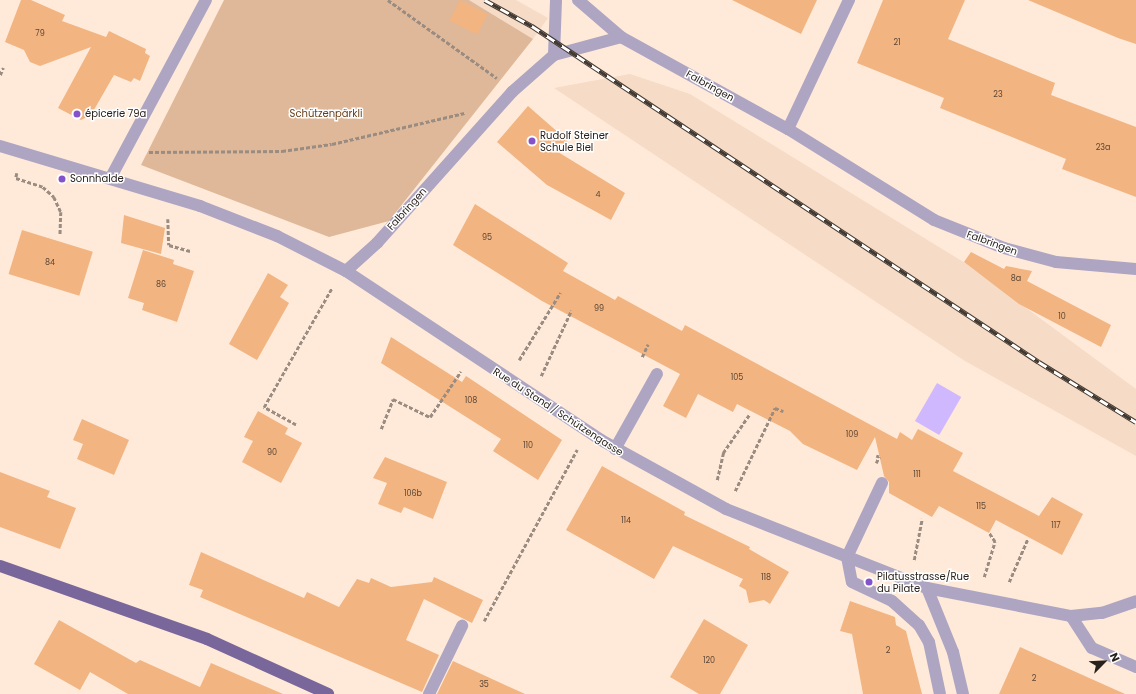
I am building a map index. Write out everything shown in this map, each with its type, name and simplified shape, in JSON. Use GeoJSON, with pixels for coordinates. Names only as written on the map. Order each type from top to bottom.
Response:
{"type":"FeatureCollection","features":[{"type":"Feature","properties":{"kind":"main road"},"geometry":{"type":"LineString","coordinates":[[0,566],[207,639],[328,694]]}},
{"type":"Feature","properties":{"kind":"street"},"geometry":{"type":"LineString","coordinates":[[111,177],[206,0]]}},
{"type":"Feature","properties":{"kind":"street"},"geometry":{"type":"LineString","coordinates":[[554,55],[556,0]]}},
{"type":"Feature","properties":{"kind":"street"},"geometry":{"type":"LineString","coordinates":[[578,0],[621,37]]}},
{"type":"Feature","properties":{"kind":"street"},"geometry":{"type":"LineString","coordinates":[[788,129],[849,0]]}},
{"type":"Feature","properties":{"kind":"street","name":"Falbringen"},"geometry":{"type":"LineString","coordinates":[[346,271],[376,243],[512,92],[554,55],[621,37],[788,129],[934,220],[975,238],[1056,262],[1136,269]]}},
{"type":"Feature","properties":{"kind":"street","name":"Rue du Stand / Schützengasse"},"geometry":{"type":"LineString","coordinates":[[0,146],[111,177],[167,195],[277,236],[346,271],[531,396],[588,429],[615,449],[726,509],[927,588],[1071,616],[1102,612],[1136,601]]}},
{"type":"Feature","properties":{"kind":"street"},"geometry":{"type":"LineString","coordinates":[[615,449],[657,374]]}},
{"type":"Feature","properties":{"kind":"street"},"geometry":{"type":"LineString","coordinates":[[882,483],[847,557],[852,582],[892,601],[919,625],[929,642],[940,694]]}},
{"type":"Feature","properties":{"kind":"street"},"geometry":{"type":"LineString","coordinates":[[927,588],[959,672],[963,694]]}},
{"type":"Feature","properties":{"kind":"street"},"geometry":{"type":"LineString","coordinates":[[1071,616],[1092,648],[1136,667]]}},
{"type":"Feature","properties":{"kind":"street"},"geometry":{"type":"LineString","coordinates":[[429,694],[462,626]]}},
{"type":"Feature","properties":{"kind":"path"},"geometry":{"type":"LineString","coordinates":[[388,0],[495,76],[512,92]]}},
{"type":"Feature","properties":{"kind":"path"},"geometry":{"type":"LineString","coordinates":[[0,75],[3,68]]}},
{"type":"Feature","properties":{"kind":"path"},"geometry":{"type":"LineString","coordinates":[[161,153],[230,154],[332,144],[468,112],[486,122]]}},
{"type":"Feature","properties":{"kind":"path"},"geometry":{"type":"LineString","coordinates":[[16,178],[43,187],[54,197],[61,212],[60,236]]}},
{"type":"Feature","properties":{"kind":"path"},"geometry":{"type":"LineString","coordinates":[[167,195],[169,245],[190,251]]}},
{"type":"Feature","properties":{"kind":"path"},"geometry":{"type":"LineString","coordinates":[[507,379],[560,293]]}},
{"type":"Feature","properties":{"kind":"path"},"geometry":{"type":"LineString","coordinates":[[296,425],[264,407],[320,306]]}},
{"type":"Feature","properties":{"kind":"path"},"geometry":{"type":"LineString","coordinates":[[531,396],[571,310]]}},
{"type":"Feature","properties":{"kind":"path"},"geometry":{"type":"LineString","coordinates":[[382,429],[393,399],[430,417],[471,356]]}},
{"type":"Feature","properties":{"kind":"path"},"geometry":{"type":"LineString","coordinates":[[726,509],[775,408],[783,411]]}},
{"type":"Feature","properties":{"kind":"path"},"geometry":{"type":"LineString","coordinates":[[711,502],[723,453],[749,415]]}},
{"type":"Feature","properties":{"kind":"path"},"geometry":{"type":"LineString","coordinates":[[482,623],[588,429]]}},
{"type":"Feature","properties":{"kind":"path"},"geometry":{"type":"LineString","coordinates":[[910,582],[922,519]]}},
{"type":"Feature","properties":{"kind":"path"},"geometry":{"type":"LineString","coordinates":[[978,597],[995,542],[989,533]]}},
{"type":"Feature","properties":{"kind":"path"},"geometry":{"type":"LineString","coordinates":[[1007,604],[1009,581],[1028,538]]}},
{"type":"Feature","properties":{"kind":"shaded area"},"geometry":{"type":"Polygon","coordinates":[[[469,0],[516,0],[548,18],[533,39],[469,0]]]}},
{"type":"Feature","properties":{"kind":"shaded area"},"geometry":{"type":"Polygon","coordinates":[[[630,74],[690,94],[965,263],[1136,389],[1136,456],[965,361],[554,88],[630,74]]]}},
{"type":"Feature","properties":{"kind":"shaded area"},"geometry":{"type":"Polygon","coordinates":[[[937,383],[961,397],[939,435],[915,421],[937,383]]]}},
{"type":"Feature","properties":{"kind":"green space","name":"Schützenpärkli"},"geometry":{"type":"Polygon","coordinates":[[[224,0],[469,0],[533,39],[389,221],[329,237],[141,165],[224,0]]]}},
{"type":"Feature","properties":{"kind":"building"},"geometry":{"type":"Polygon","coordinates":[[[21,0],[31,0],[65,15],[62,21],[106,37],[109,31],[146,49],[145,53],[150,56],[140,81],[134,78],[131,82],[114,75],[91,115],[81,120],[58,108],[91,47],[40,66],[30,62],[24,50],[5,42],[21,0]]]}},
{"type":"Feature","properties":{"kind":"building"},"geometry":{"type":"Polygon","coordinates":[[[460,0],[488,14],[477,35],[450,20],[460,0]]]}},
{"type":"Feature","properties":{"kind":"building"},"geometry":{"type":"Polygon","coordinates":[[[732,0],[817,0],[801,34],[732,0]]]}},
{"type":"Feature","properties":{"kind":"building"},"geometry":{"type":"Polygon","coordinates":[[[883,0],[965,0],[948,39],[1055,83],[1051,95],[1136,127],[1136,197],[1062,169],[1066,159],[940,108],[944,98],[857,63],[883,0]]]}},
{"type":"Feature","properties":{"kind":"building"},"geometry":{"type":"Polygon","coordinates":[[[1028,0],[1136,0],[1136,44],[1118,38],[1028,0]]]}},
{"type":"Feature","properties":{"kind":"building"},"geometry":{"type":"Polygon","coordinates":[[[528,106],[568,141],[558,152],[625,193],[611,220],[547,185],[497,142],[528,106]]]}},
{"type":"Feature","properties":{"kind":"building"},"geometry":{"type":"Polygon","coordinates":[[[475,204],[568,263],[563,271],[615,300],[618,296],[682,331],[685,325],[897,439],[900,432],[912,440],[918,429],[963,453],[953,471],[1039,516],[1052,497],[1083,514],[1062,555],[996,520],[989,533],[939,506],[932,517],[889,493],[889,482],[884,476],[875,437],[857,470],[803,444],[790,431],[737,404],[733,412],[698,394],[686,418],[663,406],[680,374],[542,301],[453,245],[475,204]]]}},
{"type":"Feature","properties":{"kind":"building"},"geometry":{"type":"Polygon","coordinates":[[[124,215],[165,228],[161,254],[121,243],[124,215]]]}},
{"type":"Feature","properties":{"kind":"building"},"geometry":{"type":"Polygon","coordinates":[[[22,230],[93,252],[79,296],[9,274],[22,230]]]}},
{"type":"Feature","properties":{"kind":"building"},"geometry":{"type":"Polygon","coordinates":[[[143,250],[174,260],[173,264],[194,271],[177,322],[142,310],[144,303],[128,298],[143,250]]]}},
{"type":"Feature","properties":{"kind":"building"},"geometry":{"type":"Polygon","coordinates":[[[971,252],[1004,269],[1006,266],[1032,271],[1027,281],[1111,325],[1101,347],[1019,304],[964,262],[971,252]]]}},
{"type":"Feature","properties":{"kind":"building"},"geometry":{"type":"Polygon","coordinates":[[[268,273],[288,285],[280,297],[289,303],[257,360],[229,344],[268,273]]]}},
{"type":"Feature","properties":{"kind":"building"},"geometry":{"type":"Polygon","coordinates":[[[391,337],[462,382],[466,376],[562,440],[538,480],[493,451],[501,439],[381,363],[391,337]]]}},
{"type":"Feature","properties":{"kind":"building"},"geometry":{"type":"Polygon","coordinates":[[[258,411],[288,428],[285,434],[302,443],[281,483],[242,462],[253,441],[244,437],[258,411]]]}},
{"type":"Feature","properties":{"kind":"building"},"geometry":{"type":"Polygon","coordinates":[[[82,419],[129,440],[114,475],[77,459],[83,444],[73,440],[82,419]]]}},
{"type":"Feature","properties":{"kind":"building"},"geometry":{"type":"Polygon","coordinates":[[[385,457],[447,482],[433,519],[404,507],[401,513],[378,504],[387,483],[373,478],[385,457]]]}},
{"type":"Feature","properties":{"kind":"building"},"geometry":{"type":"Polygon","coordinates":[[[602,466],[685,512],[684,515],[750,547],[749,549],[789,572],[770,604],[764,600],[749,603],[746,590],[739,586],[743,579],[673,546],[654,579],[566,530],[602,466]]]}},
{"type":"Feature","properties":{"kind":"building"},"geometry":{"type":"Polygon","coordinates":[[[0,472],[50,491],[47,497],[76,508],[60,549],[0,527],[0,472]]]}},
{"type":"Feature","properties":{"kind":"building"},"geometry":{"type":"Polygon","coordinates":[[[201,552],[304,598],[307,592],[339,607],[357,579],[369,583],[371,578],[391,587],[432,582],[434,577],[483,600],[472,623],[424,599],[406,640],[439,655],[422,692],[200,597],[203,590],[189,585],[201,552]]]}},
{"type":"Feature","properties":{"kind":"building"},"geometry":{"type":"Polygon","coordinates":[[[850,601],[895,617],[896,625],[906,631],[922,694],[863,694],[852,634],[840,631],[850,601]]]}},
{"type":"Feature","properties":{"kind":"building"},"geometry":{"type":"Polygon","coordinates":[[[704,619],[748,645],[720,694],[699,694],[670,677],[704,619]]]}},
{"type":"Feature","properties":{"kind":"building"},"geometry":{"type":"Polygon","coordinates":[[[59,620],[136,663],[140,660],[200,687],[211,663],[283,694],[128,694],[90,672],[80,690],[34,664],[59,620]]]}},
{"type":"Feature","properties":{"kind":"building"},"geometry":{"type":"Polygon","coordinates":[[[1020,647],[1125,694],[999,694],[1020,647]]]}},
{"type":"Feature","properties":{"kind":"building"},"geometry":{"type":"Polygon","coordinates":[[[453,661],[525,694],[437,694],[453,661]]]}},
{"type":"Feature","properties":{"kind":"railway"},"geometry":{"type":"LineString","coordinates":[[485,0],[532,26],[1039,362],[1136,422]]}},
{"type":"Feature","properties":{"kind":"place","name":"épicerie 79a"},"geometry":{"type":"Point","coordinates":[77,114]}},
{"type":"Feature","properties":{"kind":"place","name":"Rudolf Steiner Schule Biel"},"geometry":{"type":"Point","coordinates":[532,141]}},
{"type":"Feature","properties":{"kind":"place","name":"Sonnhalde"},"geometry":{"type":"Point","coordinates":[62,179]}},
{"type":"Feature","properties":{"kind":"place","name":"Pilatusstrasse/Rue du Pilate"},"geometry":{"type":"Point","coordinates":[869,582]}}]}
